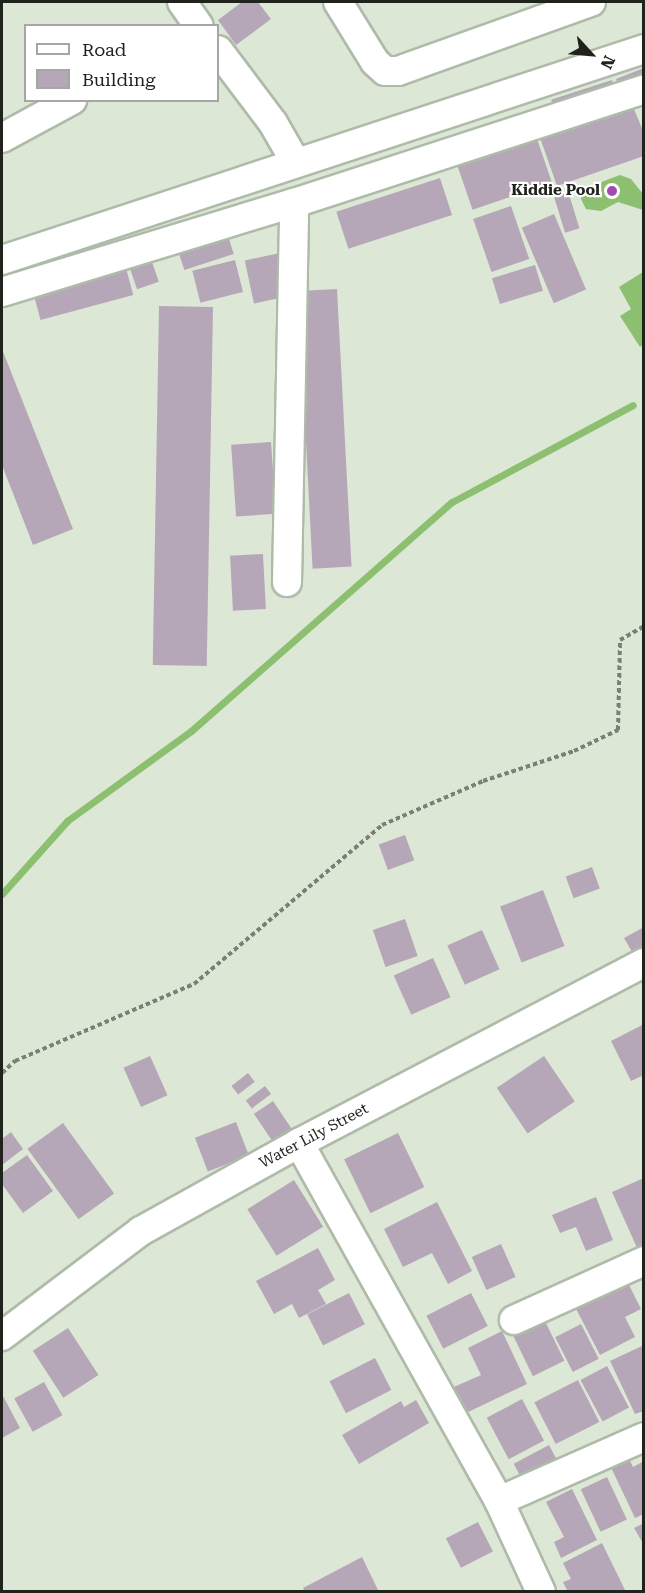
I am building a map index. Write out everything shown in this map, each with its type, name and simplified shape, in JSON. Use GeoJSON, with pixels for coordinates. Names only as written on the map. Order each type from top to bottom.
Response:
{"type":"FeatureCollection","features":[{"type":"Feature","properties":{"kind":"street"},"geometry":{"type":"LineString","coordinates":[[182,2],[198,24]]}},
{"type":"Feature","properties":{"kind":"street"},"geometry":{"type":"LineString","coordinates":[[338,2],[375,62],[385,71],[398,71],[591,2]]}},
{"type":"Feature","properties":{"kind":"street"},"geometry":{"type":"LineString","coordinates":[[2,260],[644,49]]}},
{"type":"Feature","properties":{"kind":"street"},"geometry":{"type":"LineString","coordinates":[[219,51],[273,123],[296,163]]}},
{"type":"Feature","properties":{"kind":"street"},"geometry":{"type":"LineString","coordinates":[[2,292],[294,203],[644,88]]}},
{"type":"Feature","properties":{"kind":"street"},"geometry":{"type":"LineString","coordinates":[[2,138],[68,102]]}},
{"type":"Feature","properties":{"kind":"street"},"geometry":{"type":"LineString","coordinates":[[287,582],[294,203]]}},
{"type":"Feature","properties":{"kind":"street","name":"Water Lily Street"},"geometry":{"type":"LineString","coordinates":[[2,1336],[141,1231],[299,1143],[644,963]]}},
{"type":"Feature","properties":{"kind":"street"},"geometry":{"type":"LineString","coordinates":[[299,1143],[500,1502],[541,1592]]}},
{"type":"Feature","properties":{"kind":"street"},"geometry":{"type":"LineString","coordinates":[[514,1320],[644,1261]]}},
{"type":"Feature","properties":{"kind":"street"},"geometry":{"type":"LineString","coordinates":[[500,1502],[644,1437]]}},
{"type":"Feature","properties":{"kind":"path"},"geometry":{"type":"LineString","coordinates":[[2,1073],[15,1061],[194,984],[382,825],[483,781],[574,751],[618,730],[620,640],[644,626]]}},
{"type":"Feature","properties":{"kind":"shaded area","name":"Kiddie Pool"},"geometry":{"type":"Polygon","coordinates":[[[620,175],[631,179],[643,194],[643,210],[618,202],[601,211],[586,209],[581,199],[583,189],[620,175]]]}},
{"type":"Feature","properties":{"kind":"shaded area"},"geometry":{"type":"Polygon","coordinates":[[[643,272],[643,345],[640,347],[620,316],[631,309],[619,287],[643,272]]]}},
{"type":"Feature","properties":{"kind":"building"},"geometry":{"type":"Polygon","coordinates":[[[242,2],[258,2],[271,19],[236,45],[218,20],[242,2]]]}},
{"type":"Feature","properties":{"kind":"building"},"geometry":{"type":"Polygon","coordinates":[[[644,68],[644,88],[623,96],[616,79],[644,68]]]}},
{"type":"Feature","properties":{"kind":"building"},"geometry":{"type":"Polygon","coordinates":[[[612,80],[617,95],[556,115],[551,100],[612,80]]]}},
{"type":"Feature","properties":{"kind":"building"},"geometry":{"type":"Polygon","coordinates":[[[631,102],[644,133],[644,156],[557,186],[539,135],[631,102]]]}},
{"type":"Feature","properties":{"kind":"building"},"geometry":{"type":"Polygon","coordinates":[[[537,139],[552,182],[473,210],[458,166],[537,139]]]}},
{"type":"Feature","properties":{"kind":"building"},"geometry":{"type":"Polygon","coordinates":[[[440,178],[452,215],[348,249],[336,212],[440,178]]]}},
{"type":"Feature","properties":{"kind":"building"},"geometry":{"type":"Polygon","coordinates":[[[568,191],[579,228],[565,233],[554,195],[568,191]]]}},
{"type":"Feature","properties":{"kind":"building"},"geometry":{"type":"Polygon","coordinates":[[[511,206],[529,259],[491,272],[473,219],[511,206]]]}},
{"type":"Feature","properties":{"kind":"building"},"geometry":{"type":"Polygon","coordinates":[[[554,214],[586,289],[554,303],[522,228],[554,214]]]}},
{"type":"Feature","properties":{"kind":"building"},"geometry":{"type":"Polygon","coordinates":[[[227,233],[234,254],[184,270],[178,249],[227,233]]]}},
{"type":"Feature","properties":{"kind":"building"},"geometry":{"type":"Polygon","coordinates":[[[280,253],[289,296],[254,304],[245,260],[280,253]]]}},
{"type":"Feature","properties":{"kind":"building"},"geometry":{"type":"Polygon","coordinates":[[[235,260],[243,292],[200,303],[192,271],[235,260]]]}},
{"type":"Feature","properties":{"kind":"building"},"geometry":{"type":"Polygon","coordinates":[[[152,262],[159,282],[137,289],[130,269],[152,262]]]}},
{"type":"Feature","properties":{"kind":"building"},"geometry":{"type":"Polygon","coordinates":[[[535,265],[543,291],[500,304],[492,278],[535,265]]]}},
{"type":"Feature","properties":{"kind":"building"},"geometry":{"type":"Polygon","coordinates":[[[126,268],[133,295],[41,320],[33,293],[126,268]]]}},
{"type":"Feature","properties":{"kind":"building"},"geometry":{"type":"Polygon","coordinates":[[[337,289],[352,567],[313,569],[298,291],[337,289]]]}},
{"type":"Feature","properties":{"kind":"building"},"geometry":{"type":"Polygon","coordinates":[[[159,306],[213,307],[207,666],[153,665],[159,306]]]}},
{"type":"Feature","properties":{"kind":"building"},"geometry":{"type":"Polygon","coordinates":[[[2,349],[73,529],[33,545],[2,465],[2,349]]]}},
{"type":"Feature","properties":{"kind":"building"},"geometry":{"type":"Polygon","coordinates":[[[271,442],[276,514],[236,517],[231,445],[271,442]]]}},
{"type":"Feature","properties":{"kind":"building"},"geometry":{"type":"Polygon","coordinates":[[[263,554],[266,609],[233,611],[230,556],[263,554]]]}},
{"type":"Feature","properties":{"kind":"building"},"geometry":{"type":"Polygon","coordinates":[[[405,835],[414,860],[388,870],[379,845],[405,835]]]}},
{"type":"Feature","properties":{"kind":"building"},"geometry":{"type":"Polygon","coordinates":[[[592,867],[600,889],[574,898],[566,877],[592,867]]]}},
{"type":"Feature","properties":{"kind":"building"},"geometry":{"type":"Polygon","coordinates":[[[543,890],[565,946],[522,962],[500,906],[543,890]]]}},
{"type":"Feature","properties":{"kind":"building"},"geometry":{"type":"Polygon","coordinates":[[[405,919],[418,956],[386,967],[373,930],[405,919]]]}},
{"type":"Feature","properties":{"kind":"building"},"geometry":{"type":"Polygon","coordinates":[[[644,927],[644,952],[635,957],[624,938],[644,927]]]}},
{"type":"Feature","properties":{"kind":"building"},"geometry":{"type":"Polygon","coordinates":[[[482,930],[499,969],[465,985],[447,945],[482,930]]]}},
{"type":"Feature","properties":{"kind":"building"},"geometry":{"type":"Polygon","coordinates":[[[433,958],[450,997],[411,1015],[394,975],[433,958]]]}},
{"type":"Feature","properties":{"kind":"building"},"geometry":{"type":"Polygon","coordinates":[[[644,1024],[644,1075],[631,1081],[611,1041],[644,1024]]]}},
{"type":"Feature","properties":{"kind":"building"},"geometry":{"type":"Polygon","coordinates":[[[150,1056],[167,1095],[141,1107],[124,1068],[150,1056]]]}},
{"type":"Feature","properties":{"kind":"building"},"geometry":{"type":"Polygon","coordinates":[[[544,1056],[575,1102],[528,1133],[497,1088],[544,1056]]]}},
{"type":"Feature","properties":{"kind":"building"},"geometry":{"type":"Polygon","coordinates":[[[248,1073],[255,1082],[238,1095],[231,1086],[248,1073]]]}},
{"type":"Feature","properties":{"kind":"building"},"geometry":{"type":"Polygon","coordinates":[[[265,1086],[271,1094],[252,1108],[246,1100],[265,1086]]]}},
{"type":"Feature","properties":{"kind":"building"},"geometry":{"type":"Polygon","coordinates":[[[273,1101],[292,1129],[273,1142],[254,1114],[273,1101]]]}},
{"type":"Feature","properties":{"kind":"building"},"geometry":{"type":"Polygon","coordinates":[[[236,1122],[249,1156],[208,1171],[195,1138],[236,1122]]]}},
{"type":"Feature","properties":{"kind":"building"},"geometry":{"type":"Polygon","coordinates":[[[63,1123],[114,1193],[79,1219],[27,1149],[63,1123]]]}},
{"type":"Feature","properties":{"kind":"building"},"geometry":{"type":"Polygon","coordinates":[[[11,1132],[23,1149],[2,1165],[2,1139],[11,1132]]]}},
{"type":"Feature","properties":{"kind":"building"},"geometry":{"type":"Polygon","coordinates":[[[398,1133],[424,1187],[370,1213],[344,1159],[398,1133]]]}},
{"type":"Feature","properties":{"kind":"building"},"geometry":{"type":"Polygon","coordinates":[[[27,1155],[53,1191],[23,1213],[2,1184],[2,1173],[27,1155]]]}},
{"type":"Feature","properties":{"kind":"building"},"geometry":{"type":"Polygon","coordinates":[[[644,1178],[644,1248],[638,1250],[612,1192],[644,1178]]]}},
{"type":"Feature","properties":{"kind":"building"},"geometry":{"type":"Polygon","coordinates":[[[294,1180],[323,1227],[277,1256],[247,1209],[294,1180]]]}},
{"type":"Feature","properties":{"kind":"building"},"geometry":{"type":"Polygon","coordinates":[[[596,1197],[613,1240],[586,1251],[576,1227],[560,1233],[552,1215],[596,1197]]]}},
{"type":"Feature","properties":{"kind":"building"},"geometry":{"type":"Polygon","coordinates":[[[437,1202],[472,1271],[448,1284],[432,1253],[403,1267],[384,1229],[437,1202]]]}},
{"type":"Feature","properties":{"kind":"building"},"geometry":{"type":"Polygon","coordinates":[[[501,1244],[516,1277],[486,1290],[472,1257],[501,1244]]]}},
{"type":"Feature","properties":{"kind":"building"},"geometry":{"type":"Polygon","coordinates":[[[318,1248],[335,1280],[318,1290],[326,1304],[299,1318],[292,1304],[274,1314],[256,1281],[318,1248]]]}},
{"type":"Feature","properties":{"kind":"building"},"geometry":{"type":"Polygon","coordinates":[[[626,1279],[641,1309],[625,1317],[635,1337],[600,1355],[574,1305],[626,1279]]]}},
{"type":"Feature","properties":{"kind":"building"},"geometry":{"type":"Polygon","coordinates":[[[349,1293],[365,1324],[323,1346],[307,1314],[349,1293]]]}},
{"type":"Feature","properties":{"kind":"building"},"geometry":{"type":"Polygon","coordinates":[[[471,1293],[488,1326],[443,1349],[426,1316],[471,1293]]]}},
{"type":"Feature","properties":{"kind":"building"},"geometry":{"type":"Polygon","coordinates":[[[542,1315],[564,1361],[533,1376],[511,1330],[542,1315]]]}},
{"type":"Feature","properties":{"kind":"building"},"geometry":{"type":"Polygon","coordinates":[[[581,1324],[599,1359],[573,1372],[555,1337],[581,1324]]]}},
{"type":"Feature","properties":{"kind":"building"},"geometry":{"type":"Polygon","coordinates":[[[68,1328],[98,1375],[63,1398],[33,1351],[68,1328]]]}},
{"type":"Feature","properties":{"kind":"building"},"geometry":{"type":"Polygon","coordinates":[[[502,1331],[527,1384],[466,1413],[454,1387],[481,1375],[468,1348],[502,1331]]]}},
{"type":"Feature","properties":{"kind":"building"},"geometry":{"type":"Polygon","coordinates":[[[644,1345],[644,1411],[635,1414],[610,1361],[644,1345]]]}},
{"type":"Feature","properties":{"kind":"building"},"geometry":{"type":"Polygon","coordinates":[[[375,1358],[391,1390],[346,1413],[330,1381],[375,1358]]]}},
{"type":"Feature","properties":{"kind":"building"},"geometry":{"type":"Polygon","coordinates":[[[607,1366],[629,1407],[603,1422],[581,1380],[607,1366]]]}},
{"type":"Feature","properties":{"kind":"building"},"geometry":{"type":"Polygon","coordinates":[[[578,1380],[599,1422],[556,1444],[534,1402],[578,1380]]]}},
{"type":"Feature","properties":{"kind":"building"},"geometry":{"type":"Polygon","coordinates":[[[44,1382],[62,1415],[33,1432],[14,1398],[44,1382]]]}},
{"type":"Feature","properties":{"kind":"building"},"geometry":{"type":"Polygon","coordinates":[[[2,1394],[20,1428],[2,1438],[2,1394]]]}},
{"type":"Feature","properties":{"kind":"building"},"geometry":{"type":"Polygon","coordinates":[[[522,1399],[544,1440],[509,1459],[487,1418],[522,1399]]]}},
{"type":"Feature","properties":{"kind":"building"},"geometry":{"type":"Polygon","coordinates":[[[416,1400],[429,1423],[359,1464],[342,1435],[401,1401],[404,1407],[416,1400]]]}},
{"type":"Feature","properties":{"kind":"building"},"geometry":{"type":"Polygon","coordinates":[[[549,1445],[557,1460],[522,1479],[514,1464],[549,1445]]]}},
{"type":"Feature","properties":{"kind":"building"},"geometry":{"type":"Polygon","coordinates":[[[625,1451],[633,1467],[644,1461],[644,1514],[635,1518],[607,1459],[625,1451]]]}},
{"type":"Feature","properties":{"kind":"building"},"geometry":{"type":"Polygon","coordinates":[[[607,1477],[627,1520],[601,1532],[581,1489],[607,1477]]]}},
{"type":"Feature","properties":{"kind":"building"},"geometry":{"type":"Polygon","coordinates":[[[572,1489],[597,1540],[561,1558],[554,1542],[564,1537],[546,1502],[572,1489]]]}},
{"type":"Feature","properties":{"kind":"building"},"geometry":{"type":"Polygon","coordinates":[[[478,1522],[493,1551],[461,1568],[446,1538],[478,1522]]]}},
{"type":"Feature","properties":{"kind":"building"},"geometry":{"type":"Polygon","coordinates":[[[644,1523],[644,1545],[634,1528],[644,1523]]]}},
{"type":"Feature","properties":{"kind":"building"},"geometry":{"type":"Polygon","coordinates":[[[602,1543],[626,1592],[568,1592],[563,1582],[571,1579],[563,1563],[602,1543]]]}},
{"type":"Feature","properties":{"kind":"building"},"geometry":{"type":"Polygon","coordinates":[[[362,1557],[379,1592],[305,1592],[303,1588],[362,1557]]]}},
{"type":"Feature","properties":{"kind":"waterway"},"geometry":{"type":"LineString","coordinates":[[2,894],[67,821],[191,731],[452,502],[633,405]]}},
{"type":"Feature","properties":{"kind":"place","name":"Kiddie Pool"},"geometry":{"type":"Point","coordinates":[612,191]}}]}
